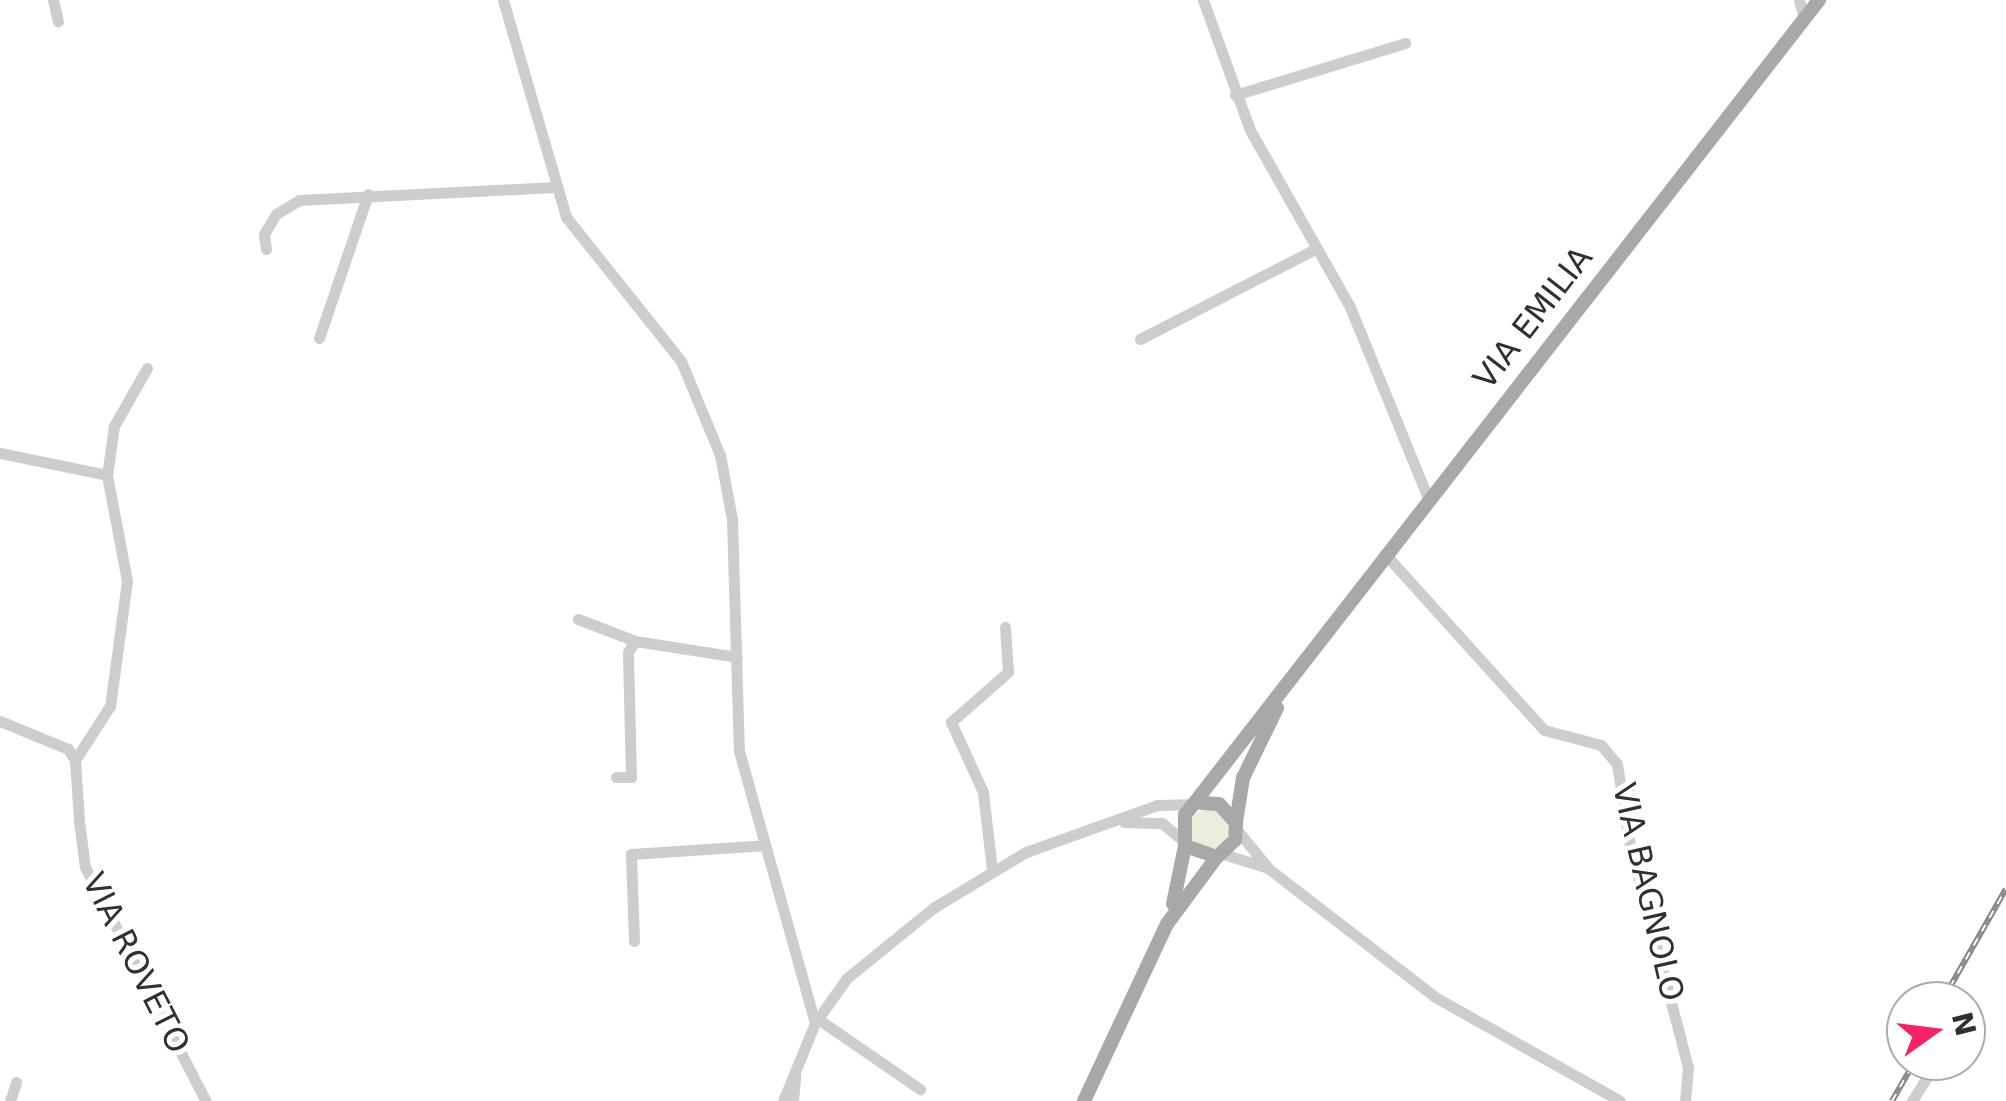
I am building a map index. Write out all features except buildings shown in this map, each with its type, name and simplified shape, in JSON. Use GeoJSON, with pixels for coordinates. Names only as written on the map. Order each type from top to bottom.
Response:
{"type":"FeatureCollection","features":[{"type":"Feature","properties":{"kind":"main road","name":"VIA EMILIA"},"geometry":{"type":"LineString","coordinates":[[1167,924],[1184,843],[1184,815],[1200,803],[1384,554],[1819,0]]}},
{"type":"Feature","properties":{"kind":"main road","name":"VIA EMILIA"},"geometry":{"type":"LineString","coordinates":[[1084,1101],[1167,924],[1220,856],[1236,827],[1243,778],[1294,674]]}},
{"type":"Feature","properties":{"kind":"main road"},"geometry":{"type":"LineString","coordinates":[[1200,803],[1226,808],[1236,827]]}},
{"type":"Feature","properties":{"kind":"main road"},"geometry":{"type":"LineString","coordinates":[[1184,843],[1220,856]]}},
{"type":"Feature","properties":{"kind":"street"},"geometry":{"type":"LineString","coordinates":[[53,0],[58,21]]}},
{"type":"Feature","properties":{"kind":"street"},"geometry":{"type":"LineString","coordinates":[[502,0],[555,187],[574,230],[662,334],[703,409],[732,519],[740,751],[817,1021],[920,1088]]}},
{"type":"Feature","properties":{"kind":"street"},"geometry":{"type":"LineString","coordinates":[[1203,0],[1235,95],[1317,248],[1428,498]]}},
{"type":"Feature","properties":{"kind":"street"},"geometry":{"type":"LineString","coordinates":[[1799,0],[1804,20]]}},
{"type":"Feature","properties":{"kind":"street"},"geometry":{"type":"LineString","coordinates":[[1235,95],[1405,43]]}},
{"type":"Feature","properties":{"kind":"street"},"geometry":{"type":"LineString","coordinates":[[266,249],[264,234],[276,214],[299,200],[555,187]]}},
{"type":"Feature","properties":{"kind":"street"},"geometry":{"type":"LineString","coordinates":[[319,338],[368,194]]}},
{"type":"Feature","properties":{"kind":"street"},"geometry":{"type":"LineString","coordinates":[[1140,339],[1317,248]]}},
{"type":"Feature","properties":{"kind":"street"},"geometry":{"type":"LineString","coordinates":[[0,722],[68,749],[75,760],[110,706],[127,581],[107,475],[114,426],[147,368]]}},
{"type":"Feature","properties":{"kind":"street"},"geometry":{"type":"LineString","coordinates":[[0,453],[107,475]]}},
{"type":"Feature","properties":{"kind":"street","name":"VIA BAGNOLO"},"geometry":{"type":"LineString","coordinates":[[1384,554],[1544,730],[1600,746],[1618,764],[1688,1067],[1684,1101]]}},
{"type":"Feature","properties":{"kind":"street"},"geometry":{"type":"LineString","coordinates":[[578,619],[635,641],[736,657]]}},
{"type":"Feature","properties":{"kind":"street"},"geometry":{"type":"LineString","coordinates":[[992,870],[982,792],[951,722],[1008,672],[1005,626]]}},
{"type":"Feature","properties":{"kind":"street"},"geometry":{"type":"LineString","coordinates":[[616,778],[631,776],[628,652],[635,641]]}},
{"type":"Feature","properties":{"kind":"street","name":"VIA ROVETO"},"geometry":{"type":"LineString","coordinates":[[75,760],[85,867],[206,1101]]}},
{"type":"Feature","properties":{"kind":"street"},"geometry":{"type":"LineString","coordinates":[[784,1101],[795,1066],[817,1021],[876,951],[992,870],[1157,805],[1200,803]]}},
{"type":"Feature","properties":{"kind":"street"},"geometry":{"type":"LineString","coordinates":[[1115,823],[1162,824],[1184,843]]}},
{"type":"Feature","properties":{"kind":"street"},"geometry":{"type":"LineString","coordinates":[[1236,827],[1269,869],[1435,997],[1620,1101]]}},
{"type":"Feature","properties":{"kind":"street"},"geometry":{"type":"LineString","coordinates":[[634,941],[631,854],[766,845]]}},
{"type":"Feature","properties":{"kind":"street"},"geometry":{"type":"LineString","coordinates":[[1220,856],[1269,869]]}},
{"type":"Feature","properties":{"kind":"street"},"geometry":{"type":"LineString","coordinates":[[793,1101],[795,1066]]}},
{"type":"Feature","properties":{"kind":"street"},"geometry":{"type":"LineString","coordinates":[[10,1101],[16,1082]]}},
{"type":"Feature","properties":{"kind":"green space"},"geometry":{"type":"Polygon","coordinates":[[[1209,809],[1223,815],[1229,829],[1223,843],[1209,849],[1195,843],[1189,829],[1195,815],[1209,809]]]}},
{"type":"Feature","properties":{"kind":"railway"},"geometry":{"type":"LineString","coordinates":[[1953,981],[2006,889]]}},
{"type":"Feature","properties":{"kind":"railway"},"geometry":{"type":"LineString","coordinates":[[1892,1101],[1904,1081]]}}]}
